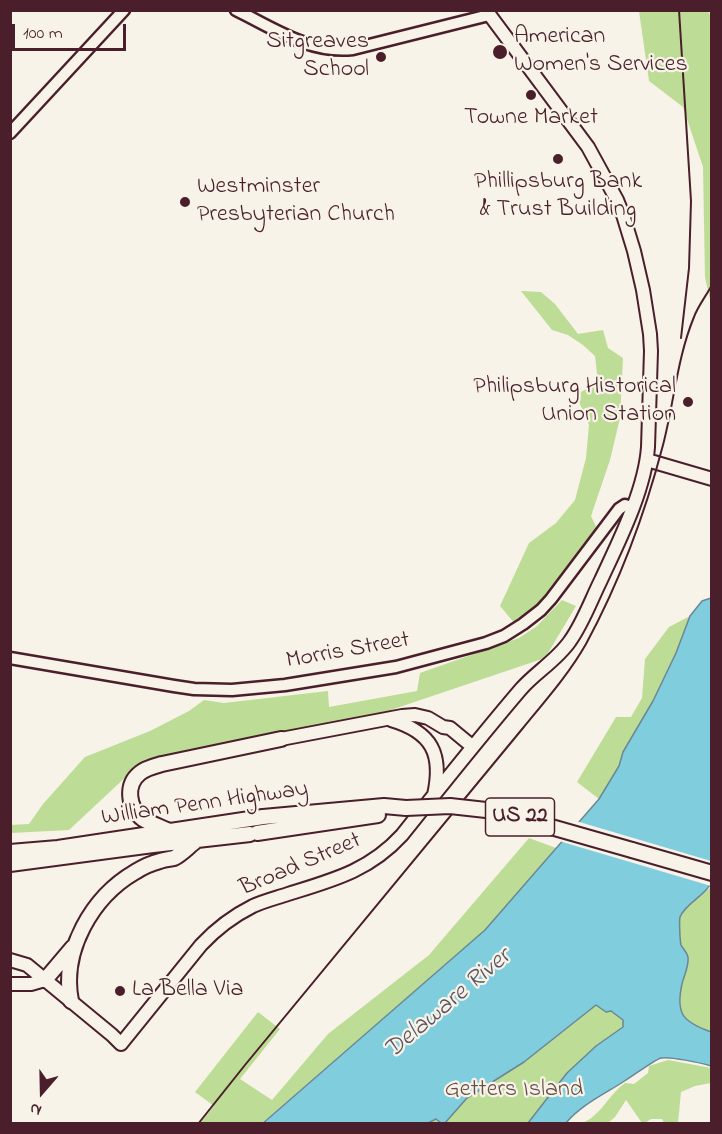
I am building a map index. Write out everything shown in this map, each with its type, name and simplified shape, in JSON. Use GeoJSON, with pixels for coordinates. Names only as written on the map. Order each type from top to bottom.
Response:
{"type":"FeatureCollection","features":[{"type":"Feature","properties":{"kind":"highway"},"geometry":{"type":"LineString","coordinates":[[169,831],[145,820],[133,807],[130,791],[139,774],[162,764],[281,739]]}},
{"type":"Feature","properties":{"kind":"highway","name":"William Penn Highway"},"geometry":{"type":"LineString","coordinates":[[10,852],[49,849],[281,815],[384,806],[406,808],[459,806],[495,811],[711,873]]}},
{"type":"Feature","properties":{"kind":"highway","name":"William Penn Highway"},"geometry":{"type":"LineString","coordinates":[[10,864],[254,834],[385,814],[406,808]]}},
{"type":"Feature","properties":{"kind":"highway"},"geometry":{"type":"LineString","coordinates":[[71,1001],[68,984],[76,943],[93,910],[129,876],[144,867],[175,857],[196,840]]}},
{"type":"Feature","properties":{"kind":"highway"},"geometry":{"type":"LineString","coordinates":[[45,980],[76,943]]}},
{"type":"Feature","properties":{"kind":"main road","name":"Broad Street"},"geometry":{"type":"LineString","coordinates":[[71,1001],[120,1044],[201,945],[223,925],[254,906],[335,879],[361,868],[380,856],[391,846],[524,686],[561,652],[585,615],[615,549],[642,479],[648,447],[651,340],[634,251],[623,215],[588,147],[488,13]]}},
{"type":"Feature","properties":{"kind":"main road"},"geometry":{"type":"LineString","coordinates":[[646,460],[711,479]]}},
{"type":"Feature","properties":{"kind":"main road"},"geometry":{"type":"LineString","coordinates":[[281,739],[407,715],[420,716],[450,728],[470,750]]}},
{"type":"Feature","properties":{"kind":"main road"},"geometry":{"type":"LineString","coordinates":[[388,719],[416,730],[432,748],[437,770],[433,796]]}},
{"type":"Feature","properties":{"kind":"main road"},"geometry":{"type":"LineString","coordinates":[[10,960],[27,965],[71,1001]]}},
{"type":"Feature","properties":{"kind":"main road"},"geometry":{"type":"LineString","coordinates":[[10,984],[30,984],[45,980]]}},
{"type":"Feature","properties":{"kind":"street"},"geometry":{"type":"LineString","coordinates":[[10,133],[124,10]]}},
{"type":"Feature","properties":{"kind":"street"},"geometry":{"type":"LineString","coordinates":[[236,10],[311,46],[333,50],[353,49],[488,13]]}},
{"type":"Feature","properties":{"kind":"street","name":"Morris Street"},"geometry":{"type":"LineString","coordinates":[[10,658],[182,687],[232,690],[285,685],[396,667],[477,646],[504,636],[523,624],[536,615],[551,599],[618,511],[625,505],[632,507]]}},
{"type":"Feature","properties":{"kind":"green space"},"geometry":{"type":"Polygon","coordinates":[[[639,11],[708,11],[711,16],[711,304],[705,277],[703,167],[683,107],[649,81],[639,11]]]}},
{"type":"Feature","properties":{"kind":"green space"},"geometry":{"type":"Polygon","coordinates":[[[521,291],[541,292],[555,304],[578,334],[603,330],[608,348],[623,358],[620,418],[610,460],[591,516],[599,533],[568,573],[516,625],[500,606],[529,543],[556,523],[575,500],[586,458],[589,425],[576,395],[598,382],[595,356],[568,335],[552,330],[521,291]]]}},
{"type":"Feature","properties":{"kind":"green space"},"geometry":{"type":"Polygon","coordinates":[[[562,600],[576,606],[545,658],[370,717],[144,760],[69,830],[11,833],[10,825],[29,824],[43,804],[85,757],[150,731],[189,711],[204,700],[224,703],[328,691],[329,707],[417,691],[420,673],[519,638],[537,626],[562,600]]]}},
{"type":"Feature","properties":{"kind":"green space"},"geometry":{"type":"Polygon","coordinates":[[[690,616],[676,653],[653,701],[599,799],[577,782],[616,717],[631,717],[642,698],[645,659],[669,627],[690,616]]]}},
{"type":"Feature","properties":{"kind":"green space"},"geometry":{"type":"Polygon","coordinates":[[[529,838],[556,848],[485,930],[262,1123],[200,1123],[214,1106],[195,1092],[258,1012],[280,1029],[240,1079],[272,1100],[328,1034],[429,955],[529,838]]]}},
{"type":"Feature","properties":{"kind":"green space"},"geometry":{"type":"Polygon","coordinates":[[[710,888],[711,1039],[693,1031],[681,1010],[672,920],[710,888]]]}},
{"type":"Feature","properties":{"kind":"green space","name":"Getters Island"},"geometry":{"type":"Polygon","coordinates":[[[591,992],[623,1020],[623,1027],[596,1046],[567,1073],[528,1123],[402,1124],[591,992]]]}},
{"type":"Feature","properties":{"kind":"green space"},"geometry":{"type":"Polygon","coordinates":[[[668,1060],[711,1068],[711,1083],[681,1092],[678,1123],[664,1123],[662,1119],[651,1119],[642,1123],[626,1100],[615,1117],[608,1123],[582,1123],[600,1110],[625,1083],[634,1084],[648,1073],[649,1066],[668,1060]]]}},
{"type":"Feature","properties":{"kind":"water","name":"Delaware River"},"geometry":{"type":"Polygon","coordinates":[[[711,598],[711,883],[680,917],[681,945],[687,954],[688,961],[680,1003],[681,1010],[688,1021],[711,1032],[711,1066],[661,1058],[586,1105],[566,1123],[528,1123],[567,1073],[596,1046],[623,1027],[623,1020],[611,1011],[606,1012],[596,1005],[524,1062],[467,1098],[445,1123],[436,1119],[426,1124],[262,1124],[485,930],[599,799],[653,701],[676,653],[690,616],[702,601],[711,598]]]}},
{"type":"Feature","properties":{"kind":"pier"},"geometry":{"type":"Polygon","coordinates":[[[576,821],[711,861],[711,886],[559,841],[576,821]]]}},
{"type":"Feature","properties":{"kind":"railway"},"geometry":{"type":"LineString","coordinates":[[679,10],[691,201],[689,268],[681,338]]}},
{"type":"Feature","properties":{"kind":"railway"},"geometry":{"type":"LineString","coordinates":[[198,1124],[548,697],[586,644],[621,572],[640,522],[663,445],[688,333],[712,285]]}},
{"type":"Feature","properties":{"kind":"place","name":"American Women's Services"},"geometry":{"type":"Point","coordinates":[500,52]}},
{"type":"Feature","properties":{"kind":"place","name":"Sitgreaves School"},"geometry":{"type":"Point","coordinates":[381,57]}},
{"type":"Feature","properties":{"kind":"place","name":"Towne Market"},"geometry":{"type":"Point","coordinates":[531,95]}},
{"type":"Feature","properties":{"kind":"place","name":"Phillipsburg Bank & Trust Building"},"geometry":{"type":"Point","coordinates":[558,159]}},
{"type":"Feature","properties":{"kind":"place","name":"Westminster Presbyterian Church"},"geometry":{"type":"Point","coordinates":[185,202]}},
{"type":"Feature","properties":{"kind":"place","name":"Philipsburg Historical Union Station"},"geometry":{"type":"Point","coordinates":[688,402]}},
{"type":"Feature","properties":{"kind":"place","name":"La Bella Via"},"geometry":{"type":"Point","coordinates":[120,991]}}]}
